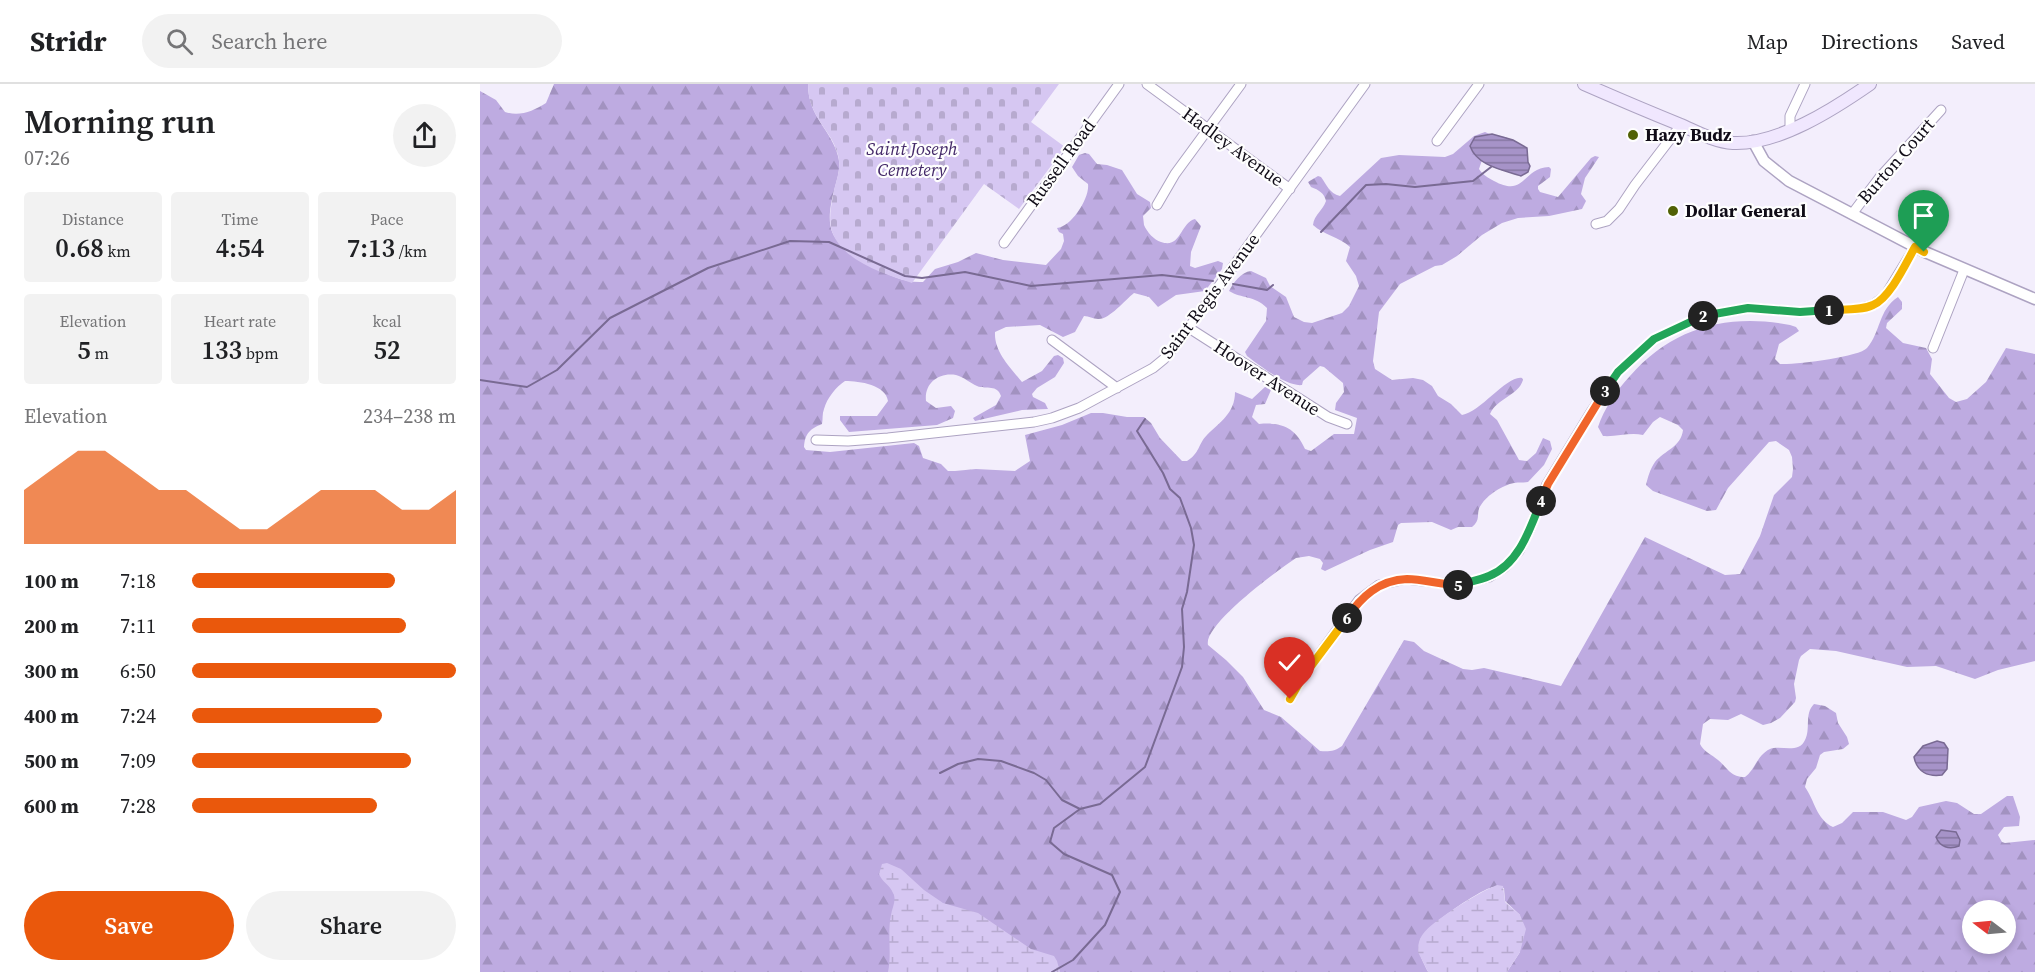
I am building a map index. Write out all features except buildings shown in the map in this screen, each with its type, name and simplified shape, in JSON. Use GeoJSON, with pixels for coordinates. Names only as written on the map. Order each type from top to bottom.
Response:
{"type":"FeatureCollection","features":[{"type":"Feature","properties":{"kind":"main road"},"geometry":{"type":"LineString","coordinates":[[1584,84],[1725,142],[1753,141],[1774,136],[1827,111],[1870,84]]}},
{"type":"Feature","properties":{"kind":"street","name":"Russell Road"},"geometry":{"type":"LineString","coordinates":[[1004,243],[1119,84]]}},
{"type":"Feature","properties":{"kind":"street","name":"Hadley Avenue"},"geometry":{"type":"LineString","coordinates":[[1147,84],[1290,189]]}},
{"type":"Feature","properties":{"kind":"street"},"geometry":{"type":"LineString","coordinates":[[1157,205],[1175,174],[1241,84]]}},
{"type":"Feature","properties":{"kind":"street","name":"Saint Regis Avenue"},"geometry":{"type":"LineString","coordinates":[[816,440],[848,441],[888,438],[1034,422],[1065,413],[1117,388],[1159,364],[1189,328],[1365,84]]}},
{"type":"Feature","properties":{"kind":"street"},"geometry":{"type":"LineString","coordinates":[[1437,141],[1479,84]]}},
{"type":"Feature","properties":{"kind":"street"},"geometry":{"type":"LineString","coordinates":[[1790,129],[1790,116],[1805,84]]}},
{"type":"Feature","properties":{"kind":"street","name":"Burton Court"},"geometry":{"type":"LineString","coordinates":[[1852,214],[1875,183],[1941,110]]}},
{"type":"Feature","properties":{"kind":"street"},"geometry":{"type":"LineString","coordinates":[[1596,224],[1609,220],[1619,209],[1681,125]]}},
{"type":"Feature","properties":{"kind":"street"},"geometry":{"type":"LineString","coordinates":[[1753,141],[1761,157],[1778,173],[1915,247],[2035,299]]}},
{"type":"Feature","properties":{"kind":"street"},"geometry":{"type":"LineString","coordinates":[[1290,699],[1302,678],[1359,600],[1379,585],[1406,579],[1457,585],[1489,577],[1505,567],[1519,551],[1548,484],[1591,412],[1618,372],[1654,339],[1703,316],[1748,308],[1800,312],[1858,309],[1874,305],[1885,296],[1915,247]]}},
{"type":"Feature","properties":{"kind":"street"},"geometry":{"type":"LineString","coordinates":[[1933,348],[1964,270]]}},
{"type":"Feature","properties":{"kind":"street","name":"Hoover Avenue"},"geometry":{"type":"LineString","coordinates":[[1189,328],[1328,417],[1347,424]]}},
{"type":"Feature","properties":{"kind":"street"},"geometry":{"type":"LineString","coordinates":[[1052,340],[1117,388]]}},
{"type":"Feature","properties":{"kind":"green space"},"geometry":{"type":"Polygon","coordinates":[[[554,84],[808,84],[812,105],[835,147],[839,160],[839,172],[830,216],[834,235],[839,243],[871,265],[903,280],[923,282],[935,269],[958,262],[976,253],[1003,260],[1046,265],[1061,249],[1064,241],[1063,234],[1057,228],[1068,223],[1079,211],[1086,197],[1088,184],[1072,167],[1079,155],[1085,153],[1089,154],[1097,164],[1122,170],[1137,194],[1150,202],[1151,208],[1143,216],[1144,225],[1149,233],[1161,242],[1173,242],[1186,225],[1195,219],[1201,226],[1191,252],[1190,266],[1195,268],[1218,261],[1223,263],[1222,269],[1205,291],[1176,295],[1158,307],[1149,297],[1134,293],[1107,316],[1098,319],[1084,316],[1075,332],[1063,337],[1040,325],[1006,327],[995,332],[1000,353],[1022,382],[1042,371],[1054,356],[1058,355],[1063,358],[1064,363],[1055,377],[1037,388],[1032,394],[1033,397],[1045,403],[1048,409],[1022,410],[975,421],[973,418],[996,405],[1001,396],[999,392],[977,386],[956,375],[944,375],[930,384],[926,401],[936,408],[951,406],[955,411],[953,418],[937,425],[849,432],[840,420],[840,416],[877,416],[888,401],[883,391],[871,385],[845,381],[827,401],[822,424],[809,432],[804,447],[806,450],[830,452],[914,443],[919,446],[923,458],[941,464],[948,471],[976,469],[1015,471],[1030,461],[1025,435],[1062,425],[1091,413],[1144,417],[1182,461],[1187,461],[1194,455],[1204,438],[1230,411],[1235,392],[1252,399],[1266,386],[1271,390],[1265,404],[1256,405],[1252,417],[1259,424],[1287,427],[1297,436],[1305,449],[1311,451],[1334,434],[1354,434],[1357,418],[1335,410],[1336,403],[1344,392],[1343,383],[1324,367],[1320,366],[1303,381],[1302,385],[1296,385],[1273,375],[1247,356],[1245,352],[1266,321],[1267,308],[1253,299],[1229,291],[1235,281],[1251,271],[1266,278],[1270,286],[1286,297],[1294,317],[1304,322],[1312,323],[1342,313],[1349,306],[1359,286],[1356,276],[1346,261],[1350,247],[1313,225],[1326,201],[1322,194],[1311,187],[1308,182],[1318,176],[1321,177],[1331,191],[1340,196],[1381,158],[1399,155],[1445,157],[1453,154],[1474,136],[1485,132],[1506,137],[1512,141],[1482,160],[1479,169],[1483,174],[1494,181],[1512,186],[1534,172],[1549,167],[1550,177],[1538,186],[1538,189],[1540,192],[1558,197],[1591,158],[1599,157],[1585,178],[1581,194],[1586,201],[1582,209],[1549,216],[1518,218],[1502,223],[1442,265],[1435,266],[1400,284],[1379,312],[1373,361],[1375,369],[1392,380],[1413,378],[1423,380],[1432,386],[1438,396],[1462,415],[1477,408],[1509,382],[1522,378],[1517,390],[1497,404],[1490,414],[1497,420],[1519,460],[1527,461],[1536,453],[1543,438],[1550,441],[1552,449],[1544,465],[1528,482],[1505,486],[1487,498],[1479,508],[1477,521],[1472,527],[1458,527],[1451,530],[1432,522],[1401,523],[1398,525],[1393,542],[1325,571],[1321,569],[1323,563],[1320,559],[1309,556],[1296,558],[1243,598],[1217,625],[1210,636],[1208,645],[1243,677],[1264,710],[1281,717],[1320,751],[1332,751],[1342,746],[1404,640],[1414,642],[1424,651],[1463,669],[1484,668],[1561,686],[1645,537],[1725,575],[1740,574],[1760,536],[1774,495],[1792,477],[1792,457],[1789,450],[1776,441],[1769,442],[1728,488],[1716,510],[1707,511],[1653,491],[1646,485],[1655,462],[1682,436],[1683,430],[1678,425],[1660,417],[1643,435],[1608,436],[1603,436],[1598,427],[1611,400],[1630,376],[1664,346],[1682,336],[1723,323],[1744,321],[1790,325],[1799,331],[1779,344],[1775,359],[1780,364],[1840,357],[1867,348],[1887,308],[1898,297],[1902,302],[1902,309],[1887,323],[1886,328],[1903,343],[1926,348],[1932,359],[1930,374],[1949,398],[1956,402],[1967,399],[1986,382],[2006,348],[2035,354],[2035,661],[1998,670],[1975,679],[1936,666],[1907,667],[1836,651],[1810,649],[1799,660],[1794,684],[1795,702],[1780,718],[1763,725],[1741,714],[1728,720],[1710,719],[1703,724],[1700,744],[1733,774],[1745,777],[1762,755],[1770,749],[1799,747],[1807,736],[1811,708],[1814,704],[1825,706],[1836,713],[1838,723],[1849,744],[1843,749],[1824,752],[1820,755],[1816,768],[1807,779],[1805,787],[1819,815],[1833,827],[1842,823],[1853,812],[1883,812],[1906,820],[1912,817],[1919,807],[1946,801],[1957,803],[1974,814],[1981,814],[2007,796],[2013,796],[2020,817],[2019,826],[2004,827],[1998,835],[2005,843],[2035,840],[2035,972],[1507,972],[1520,952],[1520,915],[1505,901],[1504,888],[1492,887],[1463,903],[1423,935],[1419,949],[1428,972],[480,972],[480,91],[496,100],[505,112],[516,114],[546,103],[554,84]]]}},
{"type":"Feature","properties":{"kind":"green space","name":"Saint Joseph Cemetery"},"geometry":{"type":"Polygon","coordinates":[[[808,84],[1059,84],[1031,122],[1065,147],[1019,209],[984,184],[912,283],[864,264],[843,249],[836,239],[831,228],[830,216],[839,160],[835,146],[812,106],[808,84]]]}},
{"type":"Feature","properties":{"kind":"green space"},"geometry":{"type":"Polygon","coordinates":[[[887,863],[901,869],[924,890],[943,903],[978,913],[1031,949],[1054,956],[1060,972],[888,972],[890,922],[895,898],[892,890],[879,874],[882,864],[887,863]]]}},
{"type":"Feature","properties":{"kind":"green space"},"geometry":{"type":"Polygon","coordinates":[[[1497,885],[1503,886],[1505,902],[1520,915],[1526,929],[1520,952],[1507,972],[1428,972],[1418,952],[1423,934],[1458,906],[1497,885]]]}},
{"type":"Feature","properties":{"kind":"shaded area"},"geometry":{"type":"Polygon","coordinates":[[[1492,134],[1513,140],[1527,148],[1530,166],[1528,172],[1521,176],[1491,166],[1473,153],[1470,146],[1475,137],[1492,134]]]}},
{"type":"Feature","properties":{"kind":"shaded area"},"geometry":{"type":"Polygon","coordinates":[[[1937,741],[1944,743],[1948,749],[1947,769],[1942,775],[1932,775],[1920,770],[1914,757],[1923,746],[1937,741]]]}},
{"type":"Feature","properties":{"kind":"shaded area"},"geometry":{"type":"Polygon","coordinates":[[[1941,830],[1956,832],[1960,840],[1959,846],[1948,848],[1942,845],[1936,837],[1941,830]]]}},
{"type":"Feature","properties":{"kind":"waterway"},"geometry":{"type":"LineString","coordinates":[[1321,232],[1366,185],[1386,184],[1415,187],[1473,181],[1491,167]]}},
{"type":"Feature","properties":{"kind":"waterway"},"geometry":{"type":"LineString","coordinates":[[480,380],[527,387],[557,370],[610,318],[708,268],[790,241],[829,242],[905,276],[922,278],[965,272],[1031,286],[1162,275],[1213,281]]}},
{"type":"Feature","properties":{"kind":"waterway"},"geometry":{"type":"LineString","coordinates":[[1233,284],[1267,290],[1273,285]]}},
{"type":"Feature","properties":{"kind":"waterway"},"geometry":{"type":"LineString","coordinates":[[1052,972],[1073,960],[1105,925],[1120,892],[1112,875],[1064,854],[1050,842],[1054,828],[1080,809],[1100,804],[1145,767],[1182,667],[1184,647],[1182,609],[1194,545],[1191,528],[1180,498],[1170,489],[1163,473],[1137,431],[1145,419]]}},
{"type":"Feature","properties":{"kind":"waterway"},"geometry":{"type":"LineString","coordinates":[[940,773],[958,764],[978,759],[1001,761],[1046,780],[1062,800],[1080,809]]}},
{"type":"Feature","properties":{"kind":"place","name":"Hazy Budz"},"geometry":{"type":"Point","coordinates":[1633,135]}},
{"type":"Feature","properties":{"kind":"place","name":"Dollar General"},"geometry":{"type":"Point","coordinates":[1673,211]}},
{"type":"Feature","properties":{"kind":"route"},"geometry":{"type":"LineString","coordinates":[[1290,699],[1302,678],[1359,600],[1379,585],[1406,579],[1457,585],[1489,577],[1505,567],[1519,551],[1548,484],[1591,412],[1618,372],[1654,339],[1703,316],[1748,308],[1800,312],[1858,309],[1874,305],[1885,296],[1915,247],[1924,252]]}}]}
